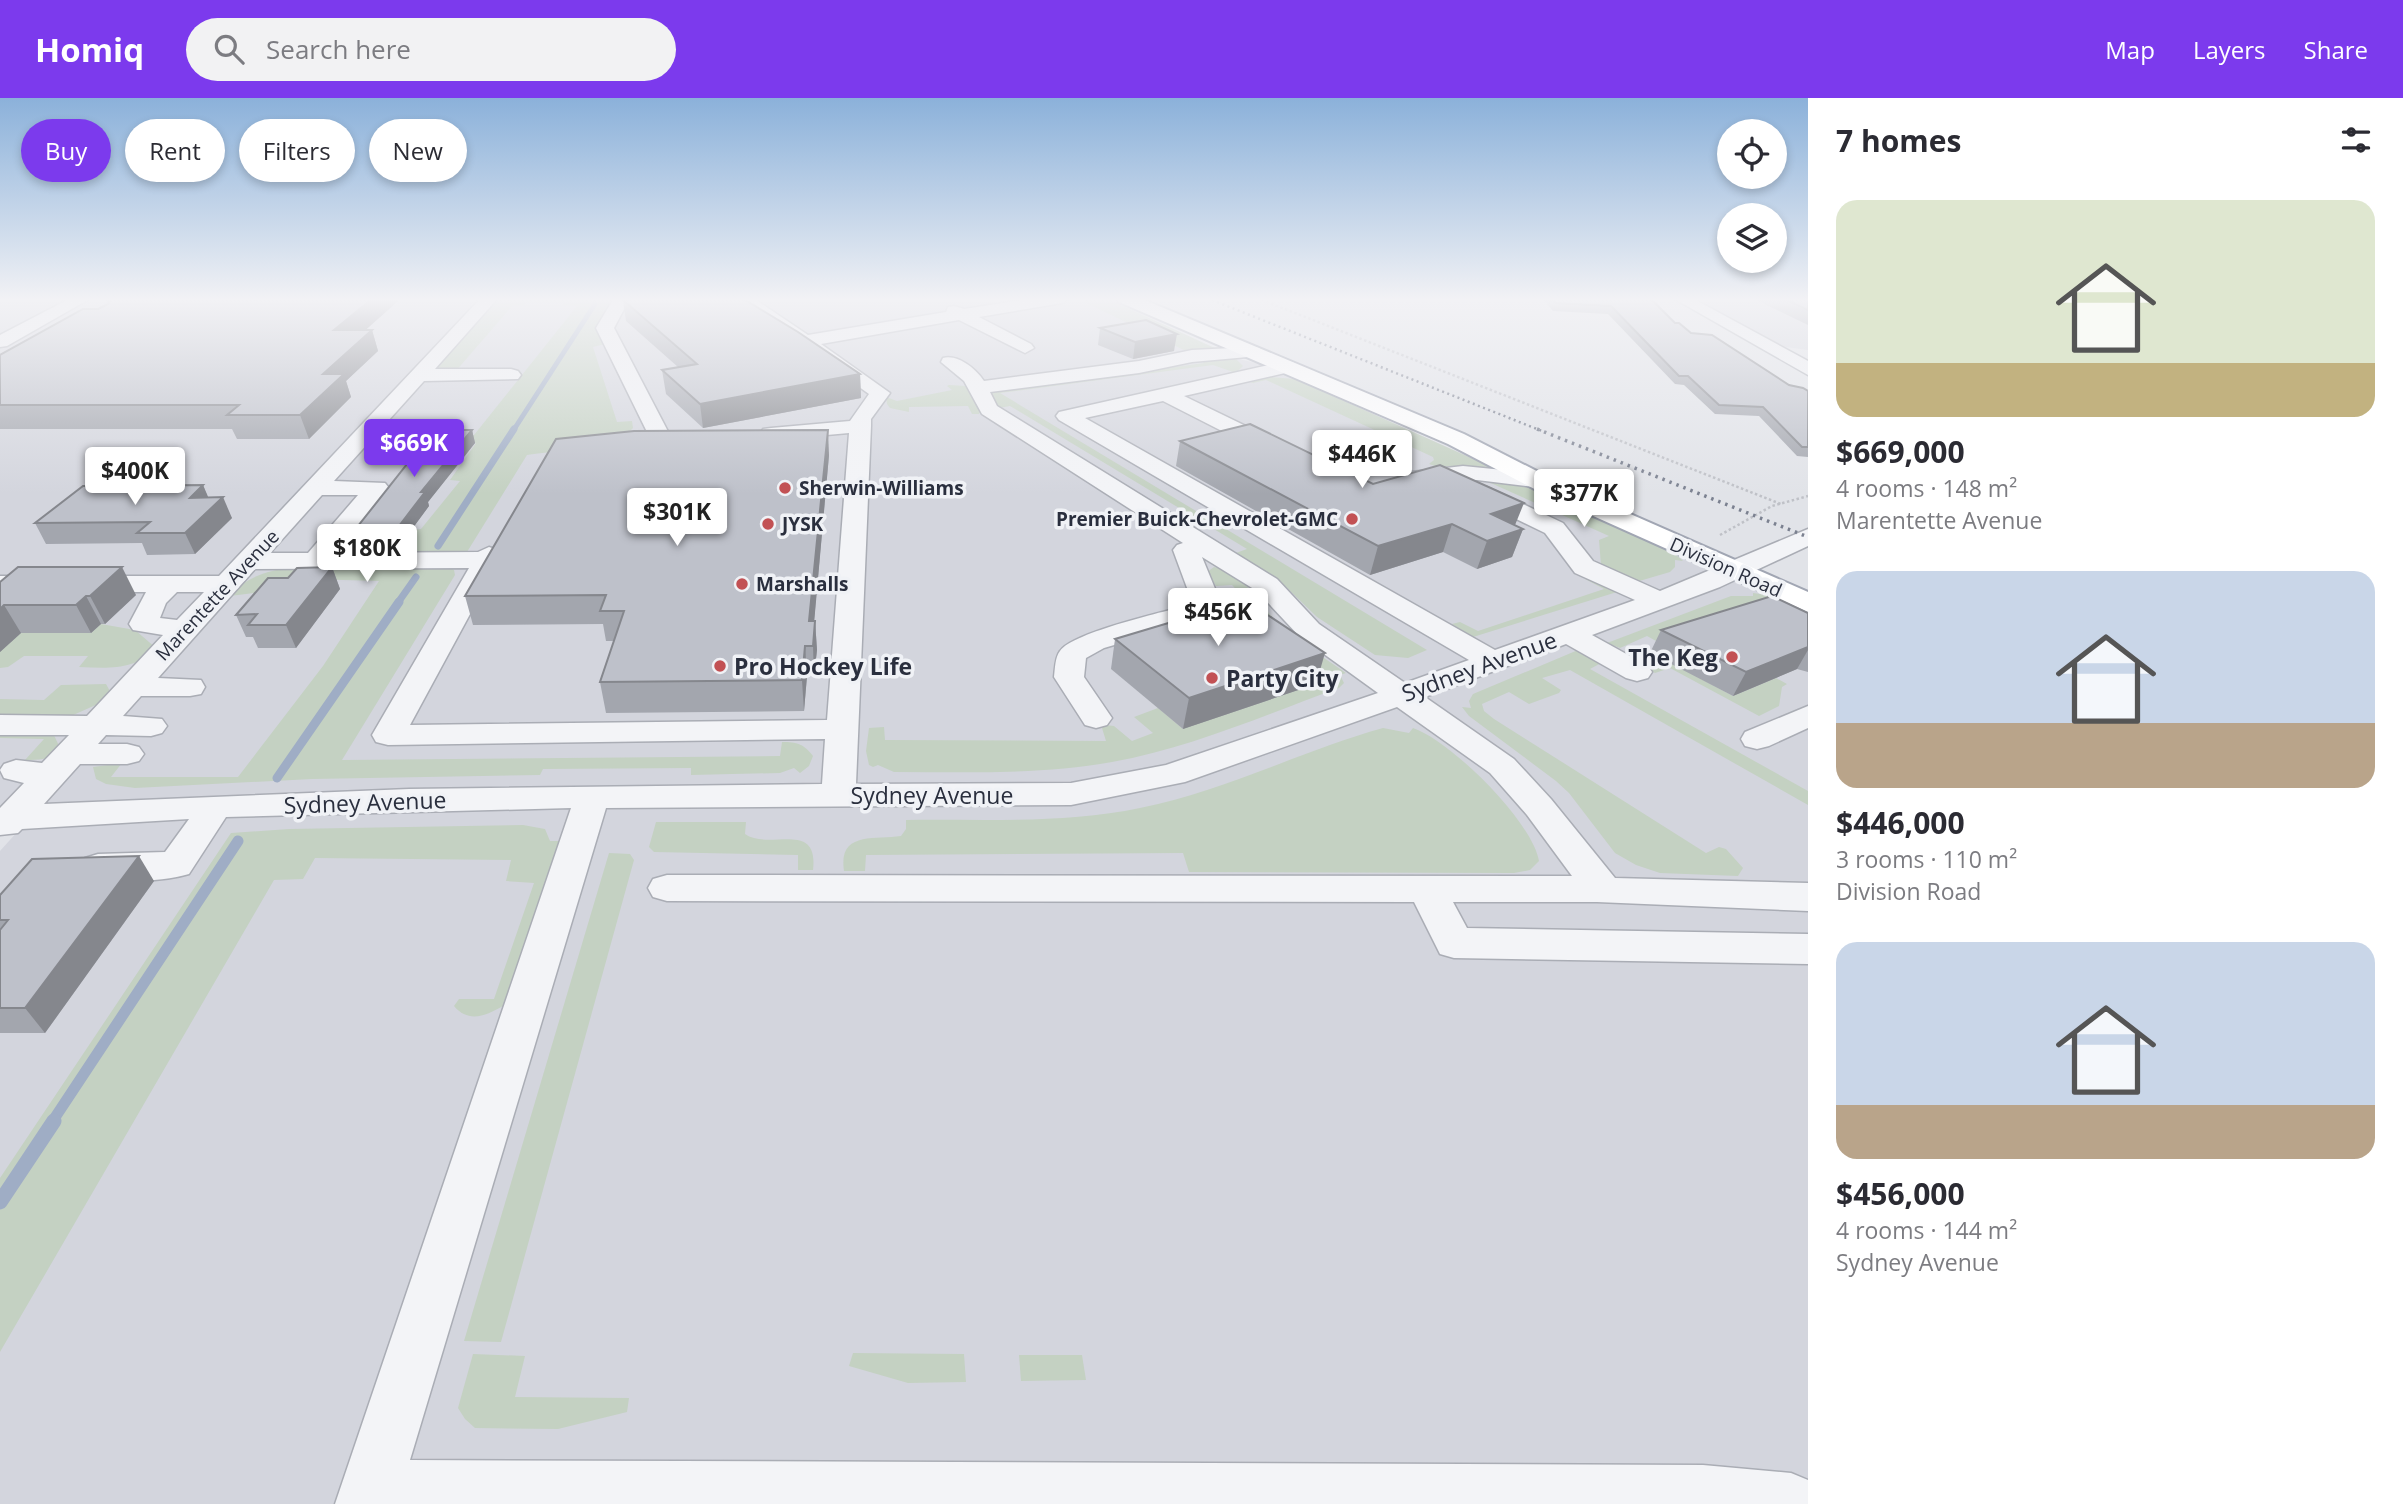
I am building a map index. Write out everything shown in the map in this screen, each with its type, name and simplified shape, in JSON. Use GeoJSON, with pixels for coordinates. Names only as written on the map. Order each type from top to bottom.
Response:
{"type":"FeatureCollection","features":[{"type":"Feature","properties":{"kind":"main road","name":"Division Road"},"geometry":{"type":"LineString","coordinates":[[1279,364],[1456,439],[1562,475],[1748,565],[1808,603]]}},
{"type":"Feature","properties":{"kind":"main road","name":"Division Road"},"geometry":{"type":"LineString","coordinates":[[1456,439],[1534,480],[1748,565],[1808,580]]}},
{"type":"Feature","properties":{"kind":"street","name":"Marentette Avenue"},"geometry":{"type":"LineString","coordinates":[[6,824],[97,725],[128,680],[164,653],[189,641],[227,596],[247,562],[429,364]]}},
{"type":"Feature","properties":{"kind":"street"},"geometry":{"type":"LineString","coordinates":[[598,450],[676,442],[627,364]]}},
{"type":"Feature","properties":{"kind":"street"},"geometry":{"type":"LineString","coordinates":[[838,364],[880,393],[861,419],[860,426],[838,796]]}},
{"type":"Feature","properties":{"kind":"street"},"geometry":{"type":"LineString","coordinates":[[952,364],[972,378],[989,410],[1267,585],[1309,630],[1502,766],[1539,807],[1604,889]]}},
{"type":"Feature","properties":{"kind":"street"},"geometry":{"type":"LineString","coordinates":[[978,388],[1155,364]]}},
{"type":"Feature","properties":{"kind":"street"},"geometry":{"type":"LineString","coordinates":[[1287,367],[1066,416],[1493,661]]}},
{"type":"Feature","properties":{"kind":"street"},"geometry":{"type":"LineString","coordinates":[[419,375],[511,375]]}},
{"type":"Feature","properties":{"kind":"street"},"geometry":{"type":"LineString","coordinates":[[1165,394],[1296,460]]}},
{"type":"Feature","properties":{"kind":"street"},"geometry":{"type":"LineString","coordinates":[[755,435],[860,426]]}},
{"type":"Feature","properties":{"kind":"street"},"geometry":{"type":"LineString","coordinates":[[1534,480],[1482,471],[1453,471],[1410,478],[1454,480],[1554,528],[1584,567],[1658,600]]}},
{"type":"Feature","properties":{"kind":"street"},"geometry":{"type":"LineString","coordinates":[[321,481],[364,475]]}},
{"type":"Feature","properties":{"kind":"street"},"geometry":{"type":"LineString","coordinates":[[315,561],[377,488],[321,481]]}},
{"type":"Feature","properties":{"kind":"street","name":"Sydney Avenue"},"geometry":{"type":"LineString","coordinates":[[6,824],[215,807],[382,800],[1071,794],[1172,774],[1401,695],[1658,600],[1748,565],[1808,537]]}},
{"type":"Feature","properties":{"kind":"street"},"geometry":{"type":"LineString","coordinates":[[204,565],[315,561],[492,549],[388,736],[842,729]]}},
{"type":"Feature","properties":{"kind":"street"},"geometry":{"type":"LineString","coordinates":[[1096,718],[1069,677],[1072,654],[1094,642],[1209,608],[1186,550],[1211,549]]}},
{"type":"Feature","properties":{"kind":"street"},"geometry":{"type":"LineString","coordinates":[[0,584],[170,584],[227,596]]}},
{"type":"Feature","properties":{"kind":"street"},"geometry":{"type":"LineString","coordinates":[[170,584],[154,600],[143,624],[189,641]]}},
{"type":"Feature","properties":{"kind":"street"},"geometry":{"type":"LineString","coordinates":[[1568,633],[1637,672]]}},
{"type":"Feature","properties":{"kind":"street"},"geometry":{"type":"LineString","coordinates":[[128,680],[190,687]]}},
{"type":"Feature","properties":{"kind":"street"},"geometry":{"type":"LineString","coordinates":[[1757,738],[1808,716]]}},
{"type":"Feature","properties":{"kind":"street"},"geometry":{"type":"LineString","coordinates":[[0,725],[151,726]]}},
{"type":"Feature","properties":{"kind":"street"},"geometry":{"type":"LineString","coordinates":[[16,771],[127,754]]}},
{"type":"Feature","properties":{"kind":"street"},"geometry":{"type":"LineString","coordinates":[[592,798],[368,1497],[1350,1499],[1703,1495],[1791,1504]]}},
{"type":"Feature","properties":{"kind":"street"},"geometry":{"type":"LineString","coordinates":[[65,867],[176,865],[215,807]]}},
{"type":"Feature","properties":{"kind":"street"},"geometry":{"type":"LineString","coordinates":[[667,888],[1604,889],[1800,905]]}},
{"type":"Feature","properties":{"kind":"street"},"geometry":{"type":"LineString","coordinates":[[1427,889],[1454,943],[1808,949]]}},
{"type":"Feature","properties":{"kind":"path"},"geometry":{"type":"LineString","coordinates":[[1424,364],[1781,504]]}},
{"type":"Feature","properties":{"kind":"path"},"geometry":{"type":"LineString","coordinates":[[1722,535],[1781,504],[1808,496]]}},
{"type":"Feature","properties":{"kind":"shaded area"},"geometry":{"type":"Polygon","coordinates":[[[0,364],[421,364],[0,815],[0,364]]]}},
{"type":"Feature","properties":{"kind":"shaded area"},"geometry":{"type":"Polygon","coordinates":[[[440,364],[1264,365],[1808,609],[1808,1504],[0,1504],[0,851],[440,364]]]}},
{"type":"Feature","properties":{"kind":"green space"},"geometry":{"type":"Polygon","coordinates":[[[439,364],[462,364],[455,372],[433,370],[439,364]]]}},
{"type":"Feature","properties":{"kind":"green space"},"geometry":{"type":"Polygon","coordinates":[[[531,364],[598,364],[617,422],[632,421],[633,428],[625,435],[599,444],[527,455],[467,552],[334,553],[345,540],[404,540],[412,530],[421,529],[460,481],[450,480],[476,443],[458,443],[465,436],[474,435],[531,364]]]}},
{"type":"Feature","properties":{"kind":"green space"},"geometry":{"type":"Polygon","coordinates":[[[1199,364],[1241,364],[1243,366],[1236,373],[1213,365],[1000,393],[1427,650],[1408,658],[1375,655],[1317,617],[1286,587],[1233,554],[1247,549],[1010,406],[999,408],[988,392],[1199,364]]]}},
{"type":"Feature","properties":{"kind":"green space"},"geometry":{"type":"Polygon","coordinates":[[[1270,377],[1295,379],[1491,467],[1429,464],[1434,460],[1433,457],[1266,380],[1253,383],[1248,381],[1270,377]]]}},
{"type":"Feature","properties":{"kind":"green space"},"geometry":{"type":"Polygon","coordinates":[[[947,386],[966,386],[981,409],[979,414],[972,414],[968,406],[909,407],[909,412],[890,408],[887,404],[886,397],[897,401],[952,390],[947,386]]]}},
{"type":"Feature","properties":{"kind":"green space"},"geometry":{"type":"Polygon","coordinates":[[[1475,476],[1531,485],[1666,546],[1683,561],[1675,560],[1675,567],[1670,572],[1636,582],[1601,565],[1599,540],[1609,536],[1475,476]]]}},
{"type":"Feature","properties":{"kind":"green space"},"geometry":{"type":"Polygon","coordinates":[[[446,566],[454,570],[455,575],[342,760],[780,756],[782,742],[803,746],[813,756],[809,766],[800,773],[794,768],[780,773],[691,775],[691,768],[543,769],[540,775],[312,779],[135,788],[106,784],[96,779],[93,767],[122,763],[111,777],[238,777],[323,666],[379,581],[271,578],[261,592],[230,596],[251,579],[293,567],[446,566]]]}},
{"type":"Feature","properties":{"kind":"green space"},"geometry":{"type":"Polygon","coordinates":[[[1214,567],[1225,570],[1244,583],[1283,628],[1346,673],[1340,675],[1344,683],[1339,688],[1199,740],[1112,762],[1031,771],[976,772],[894,772],[878,765],[869,765],[866,751],[869,728],[884,727],[885,740],[1106,741],[1102,728],[1105,725],[1114,726],[1132,741],[1153,733],[1134,717],[1158,708],[1183,729],[1249,603],[1232,585],[1216,586],[1207,572],[1214,567]]]}},
{"type":"Feature","properties":{"kind":"green space"},"geometry":{"type":"Polygon","coordinates":[[[1589,577],[1617,592],[1473,637],[1452,624],[1460,622],[1478,631],[1604,589],[1585,579],[1589,577]]]}},
{"type":"Feature","properties":{"kind":"green space"},"geometry":{"type":"Polygon","coordinates":[[[1753,593],[1774,596],[1808,609],[1808,630],[1667,647],[1647,636],[1620,648],[1607,643],[1731,596],[1753,596],[1753,593]]]}},
{"type":"Feature","properties":{"kind":"green space"},"geometry":{"type":"Polygon","coordinates":[[[101,624],[135,630],[156,648],[139,661],[120,666],[79,667],[88,656],[24,656],[8,667],[0,668],[0,633],[91,633],[101,624]]]}},
{"type":"Feature","properties":{"kind":"green space"},"geometry":{"type":"Polygon","coordinates":[[[1578,650],[1603,662],[1590,669],[1808,791],[1808,805],[1570,670],[1542,678],[1561,690],[1559,693],[1529,704],[1509,692],[1482,704],[1484,711],[1494,719],[1706,853],[1719,847],[1726,849],[1743,868],[1738,876],[1660,873],[1636,865],[1615,853],[1569,793],[1469,716],[1462,707],[1471,708],[1469,701],[1473,694],[1578,650]]]}},
{"type":"Feature","properties":{"kind":"green space"},"geometry":{"type":"Polygon","coordinates":[[[1650,652],[1733,696],[1776,678],[1787,684],[1782,687],[1779,706],[1759,716],[1670,668],[1655,673],[1643,666],[1640,659],[1650,652]]]}},
{"type":"Feature","properties":{"kind":"green space"},"geometry":{"type":"Polygon","coordinates":[[[106,684],[112,695],[107,700],[62,720],[0,720],[0,699],[44,700],[61,685],[106,684]]]}},
{"type":"Feature","properties":{"kind":"green space"},"geometry":{"type":"Polygon","coordinates":[[[1383,728],[1409,733],[1413,728],[1429,736],[1468,765],[1488,784],[1522,825],[1539,861],[1530,870],[1514,873],[1189,872],[1183,853],[866,855],[865,871],[844,871],[844,858],[852,843],[870,838],[901,836],[906,829],[906,820],[1053,819],[1140,808],[1202,792],[1383,728]]]}},
{"type":"Feature","properties":{"kind":"green space"},"geometry":{"type":"Polygon","coordinates":[[[0,731],[52,731],[61,750],[49,758],[25,760],[44,739],[0,738],[0,731]]]}},
{"type":"Feature","properties":{"kind":"green space"},"geometry":{"type":"Polygon","coordinates":[[[656,822],[746,822],[745,834],[755,838],[790,839],[808,845],[813,855],[813,870],[798,870],[798,855],[654,852],[649,847],[656,822]]]}},
{"type":"Feature","properties":{"kind":"green space"},"geometry":{"type":"Polygon","coordinates":[[[523,825],[545,829],[550,841],[563,841],[503,1006],[478,1016],[466,1015],[454,1006],[459,999],[494,999],[534,883],[506,881],[511,860],[315,858],[303,879],[274,880],[0,1352],[0,1178],[231,833],[289,829],[523,825]]]}},
{"type":"Feature","properties":{"kind":"green space"},"geometry":{"type":"Polygon","coordinates":[[[609,853],[630,854],[634,860],[501,1342],[464,1341],[609,853]]]}},
{"type":"Feature","properties":{"kind":"green space"},"geometry":{"type":"Polygon","coordinates":[[[853,1353],[964,1354],[966,1382],[908,1383],[849,1366],[853,1353]]]}},
{"type":"Feature","properties":{"kind":"green space"},"geometry":{"type":"Polygon","coordinates":[[[473,1354],[525,1356],[515,1397],[629,1398],[627,1412],[558,1429],[475,1428],[458,1408],[473,1354]]]}},
{"type":"Feature","properties":{"kind":"green space"},"geometry":{"type":"Polygon","coordinates":[[[1019,1355],[1082,1355],[1086,1380],[1021,1381],[1019,1355]]]}},
{"type":"Feature","properties":{"kind":"building"},"geometry":{"type":"Polygon","coordinates":[[[0,364],[335,364],[323,374],[344,374],[300,415],[227,415],[239,405],[0,405],[0,364]]]}},
{"type":"Feature","properties":{"kind":"building"},"geometry":{"type":"Polygon","coordinates":[[[697,364],[845,364],[860,374],[700,404],[662,370],[697,364]]]}},
{"type":"Feature","properties":{"kind":"building"},"geometry":{"type":"Polygon","coordinates":[[[1667,364],[1756,364],[1789,385],[1803,388],[1808,391],[1808,447],[1802,447],[1763,407],[1719,405],[1688,376],[1679,376],[1667,364]]]}},
{"type":"Feature","properties":{"kind":"building"},"geometry":{"type":"Polygon","coordinates":[[[1250,424],[1373,484],[1440,465],[1524,503],[1491,514],[1523,529],[1487,541],[1452,524],[1378,546],[1180,441],[1250,424]]]}},
{"type":"Feature","properties":{"kind":"building"},"geometry":{"type":"Polygon","coordinates":[[[434,430],[472,430],[421,492],[425,492],[399,526],[358,526],[434,430]]]}},
{"type":"Feature","properties":{"kind":"building"},"geometry":{"type":"Polygon","coordinates":[[[828,430],[809,621],[815,621],[813,646],[805,646],[802,680],[600,682],[624,611],[600,611],[606,595],[465,596],[556,439],[634,431],[828,430]]]}},
{"type":"Feature","properties":{"kind":"building"},"geometry":{"type":"Polygon","coordinates":[[[203,485],[190,498],[223,497],[185,533],[137,533],[150,522],[35,523],[83,486],[203,485]]]}},
{"type":"Feature","properties":{"kind":"building"},"geometry":{"type":"Polygon","coordinates":[[[18,567],[122,567],[76,605],[4,605],[0,609],[0,582],[18,567]]]}},
{"type":"Feature","properties":{"kind":"building"},"geometry":{"type":"Polygon","coordinates":[[[332,567],[286,625],[248,625],[257,614],[236,615],[268,578],[288,578],[297,568],[332,567]]]}},
{"type":"Feature","properties":{"kind":"building"},"geometry":{"type":"Polygon","coordinates":[[[1772,596],[1808,613],[1808,647],[1746,672],[1661,630],[1772,596]]]}},
{"type":"Feature","properties":{"kind":"building"},"geometry":{"type":"Polygon","coordinates":[[[1245,600],[1325,653],[1189,698],[1115,639],[1245,600]]]}},
{"type":"Feature","properties":{"kind":"building"},"geometry":{"type":"Polygon","coordinates":[[[139,856],[25,1008],[0,1008],[0,930],[8,920],[0,920],[0,895],[32,859],[139,856]]]}},
{"type":"Feature","properties":{"kind":"waterway"},"geometry":{"type":"LineString","coordinates":[[513,431],[557,364]]}},
{"type":"Feature","properties":{"kind":"waterway"},"geometry":{"type":"LineString","coordinates":[[438,546],[514,429]]}},
{"type":"Feature","properties":{"kind":"waterway"},"geometry":{"type":"LineString","coordinates":[[397,604],[416,577]]}},
{"type":"Feature","properties":{"kind":"waterway"},"geometry":{"type":"LineString","coordinates":[[277,778],[399,602]]}},
{"type":"Feature","properties":{"kind":"waterway"},"geometry":{"type":"LineString","coordinates":[[52,1122],[238,841]]}},
{"type":"Feature","properties":{"kind":"waterway"},"geometry":{"type":"LineString","coordinates":[[0,1202],[54,1121]]}},
{"type":"Feature","properties":{"kind":"railway"},"geometry":{"type":"LineString","coordinates":[[1372,364],[1542,431]]}},
{"type":"Feature","properties":{"kind":"railway"},"geometry":{"type":"LineString","coordinates":[[1537,429],[1808,537]]}},
{"type":"Feature","properties":{"kind":"place","name":"Sherwin-Williams"},"geometry":{"type":"Point","coordinates":[785,488]}},
{"type":"Feature","properties":{"kind":"place","name":"Premier Buick-Chevrolet-GMC"},"geometry":{"type":"Point","coordinates":[1352,519]}},
{"type":"Feature","properties":{"kind":"place","name":"JYSK"},"geometry":{"type":"Point","coordinates":[768,524]}},
{"type":"Feature","properties":{"kind":"place","name":"Marshalls"},"geometry":{"type":"Point","coordinates":[742,584]}},
{"type":"Feature","properties":{"kind":"place","name":"The Keg"},"geometry":{"type":"Point","coordinates":[1732,657]}},
{"type":"Feature","properties":{"kind":"place","name":"Pro Hockey Life"},"geometry":{"type":"Point","coordinates":[720,666]}},
{"type":"Feature","properties":{"kind":"place","name":"Party City"},"geometry":{"type":"Point","coordinates":[1212,678]}}]}
